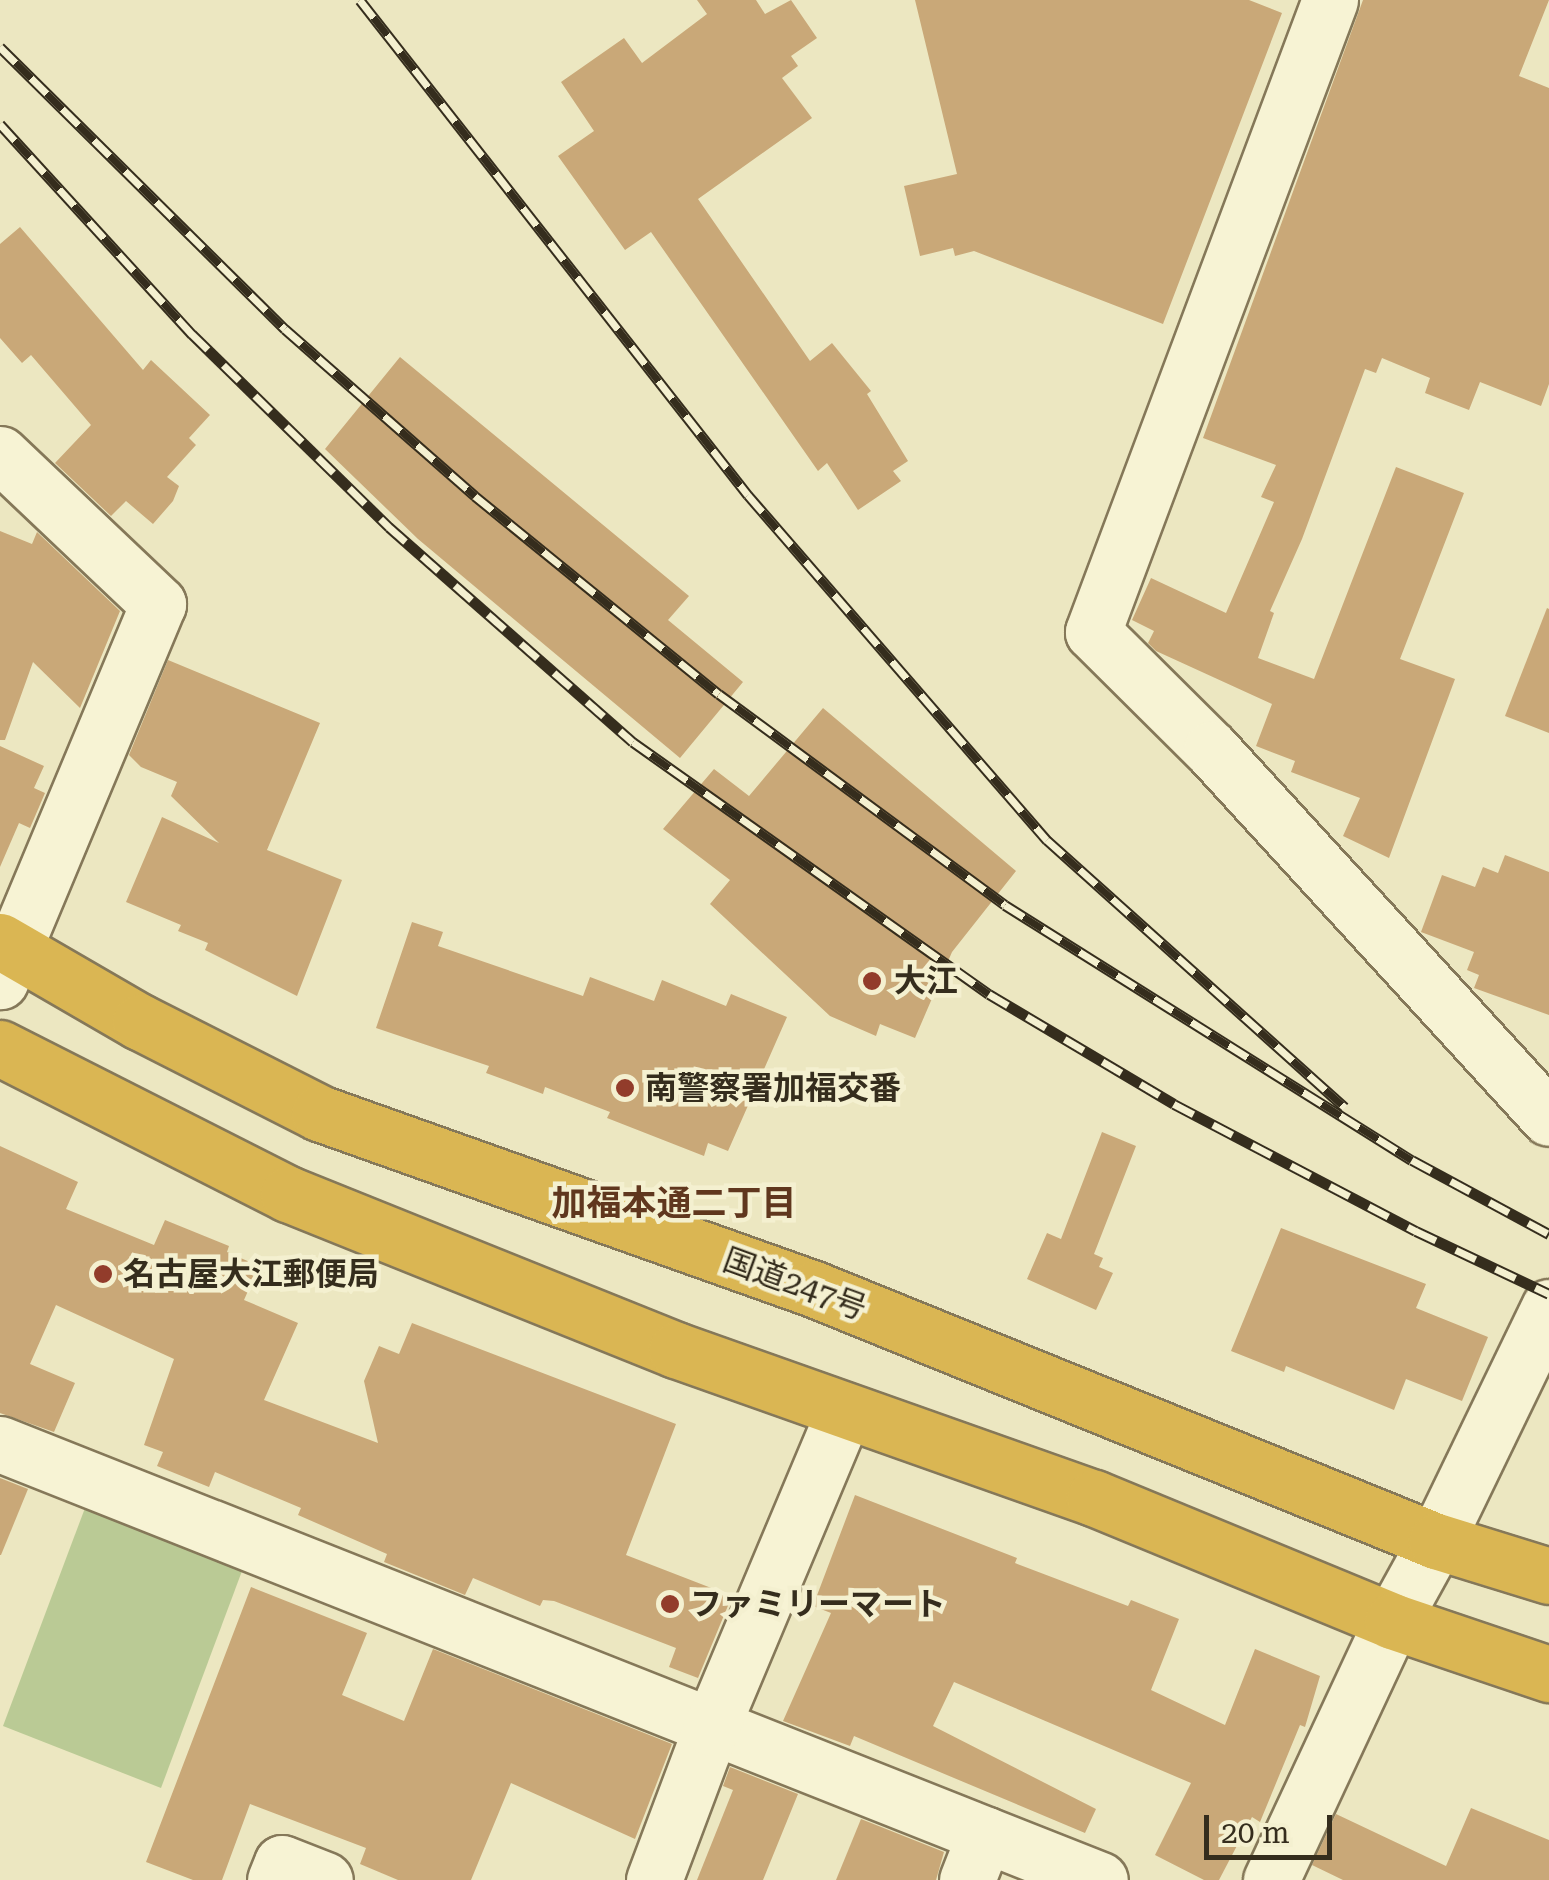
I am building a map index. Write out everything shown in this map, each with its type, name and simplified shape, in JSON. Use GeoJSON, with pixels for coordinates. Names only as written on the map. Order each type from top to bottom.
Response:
{"type":"FeatureCollection","features":[{"type":"Feature","properties":{"kind":"highway","name":"国道247号"},"geometry":{"type":"LineString","coordinates":[[5,957],[319,1113],[814,1289],[1436,1541],[1549,1576]]}},
{"type":"Feature","properties":{"kind":"highway"},"geometry":{"type":"LineString","coordinates":[[0,1048],[288,1194],[676,1350],[1094,1498],[1392,1621],[1549,1674]]}},
{"type":"Feature","properties":{"kind":"street"},"geometry":{"type":"LineString","coordinates":[[1330,0],[1093,632],[1211,749],[1549,1118]]}},
{"type":"Feature","properties":{"kind":"street"},"geometry":{"type":"LineString","coordinates":[[0,454],[158,604],[5,957]]}},
{"type":"Feature","properties":{"kind":"street"},"geometry":{"type":"LineString","coordinates":[[1271,1880],[1392,1621],[1436,1541],[1549,1306]]}},
{"type":"Feature","properties":{"kind":"street"},"geometry":{"type":"LineString","coordinates":[[654,1880],[711,1728],[844,1412]]}},
{"type":"Feature","properties":{"kind":"street"},"geometry":{"type":"LineString","coordinates":[[0,1444],[711,1728],[976,1857],[1100,1880]]}},
{"type":"Feature","properties":{"kind":"street"},"geometry":{"type":"LineString","coordinates":[[275,1880],[282,1863],[326,1880]]}},
{"type":"Feature","properties":{"kind":"green space"},"geometry":{"type":"Polygon","coordinates":[[[85,1508],[242,1571],[161,1788],[3,1726],[85,1508]]]}},
{"type":"Feature","properties":{"kind":"building"},"geometry":{"type":"Polygon","coordinates":[[[697,0],[756,0],[765,14],[791,0],[817,38],[791,56],[798,66],[782,78],[812,118],[698,199],[810,361],[832,343],[871,391],[867,394],[908,461],[893,471],[901,481],[858,510],[827,463],[818,471],[651,232],[625,250],[558,156],[594,131],[561,82],[624,38],[642,63],[707,14],[697,0]]]}},
{"type":"Feature","properties":{"kind":"building"},"geometry":{"type":"Polygon","coordinates":[[[915,0],[1249,0],[1282,13],[1163,324],[974,251],[955,256],[953,248],[920,256],[904,186],[957,174],[915,0]]]}},
{"type":"Feature","properties":{"kind":"building"},"geometry":{"type":"Polygon","coordinates":[[[1363,0],[1549,0],[1519,76],[1549,88],[1549,384],[1541,406],[1480,382],[1469,410],[1425,393],[1430,378],[1382,358],[1376,373],[1365,369],[1302,539],[1270,611],[1274,613],[1258,658],[1314,679],[1396,467],[1464,493],[1400,659],[1455,679],[1389,858],[1343,836],[1360,798],[1291,772],[1295,761],[1256,746],[1272,704],[1156,651],[1148,643],[1154,631],[1132,620],[1151,578],[1226,613],[1274,502],[1261,497],[1276,465],[1203,438],[1363,0]]]}},
{"type":"Feature","properties":{"kind":"building"},"geometry":{"type":"Polygon","coordinates":[[[20,227],[143,370],[151,360],[210,415],[189,438],[196,445],[167,477],[179,486],[173,501],[153,524],[126,501],[111,516],[55,463],[91,425],[31,355],[22,363],[0,338],[0,244],[20,227]]]}},
{"type":"Feature","properties":{"kind":"building"},"geometry":{"type":"Polygon","coordinates":[[[400,357],[689,596],[668,620],[743,682],[680,758],[418,539],[325,449],[400,357]]]}},
{"type":"Feature","properties":{"kind":"building"},"geometry":{"type":"Polygon","coordinates":[[[0,531],[32,544],[37,532],[120,611],[80,708],[33,662],[5,740],[0,740],[0,531]]]}},
{"type":"Feature","properties":{"kind":"building"},"geometry":{"type":"Polygon","coordinates":[[[1549,609],[1549,733],[1505,716],[1549,609]]]}},
{"type":"Feature","properties":{"kind":"building"},"geometry":{"type":"Polygon","coordinates":[[[168,660],[320,723],[267,850],[342,880],[297,996],[205,950],[208,943],[178,931],[181,925],[126,902],[162,817],[219,843],[171,796],[177,782],[141,767],[129,755],[168,660]]]}},
{"type":"Feature","properties":{"kind":"building"},"geometry":{"type":"Polygon","coordinates":[[[823,708],[1016,871],[952,952],[915,1038],[880,1024],[876,1036],[830,1016],[710,904],[730,880],[663,829],[714,769],[749,796],[823,708]]]}},
{"type":"Feature","properties":{"kind":"building"},"geometry":{"type":"Polygon","coordinates":[[[0,746],[44,766],[34,788],[45,793],[30,828],[19,823],[0,867],[0,746]]]}},
{"type":"Feature","properties":{"kind":"building"},"geometry":{"type":"Polygon","coordinates":[[[1505,855],[1549,872],[1549,1015],[1474,988],[1479,975],[1467,970],[1474,952],[1421,932],[1442,875],[1475,887],[1483,867],[1498,873],[1505,855]]]}},
{"type":"Feature","properties":{"kind":"building"},"geometry":{"type":"Polygon","coordinates":[[[412,922],[443,932],[438,946],[583,996],[590,977],[654,1001],[662,980],[726,1006],[731,994],[787,1017],[728,1151],[708,1143],[704,1156],[607,1118],[610,1112],[545,1087],[543,1094],[486,1073],[489,1066],[376,1028],[412,922]]]}},
{"type":"Feature","properties":{"kind":"building"},"geometry":{"type":"Polygon","coordinates":[[[1102,1132],[1136,1146],[1094,1254],[1103,1258],[1099,1267],[1113,1273],[1096,1310],[1027,1279],[1047,1233],[1061,1239],[1102,1132]]]}},
{"type":"Feature","properties":{"kind":"building"},"geometry":{"type":"Polygon","coordinates":[[[0,1146],[78,1182],[66,1209],[154,1245],[165,1220],[229,1246],[227,1252],[259,1266],[244,1300],[298,1323],[264,1400],[378,1443],[364,1381],[379,1346],[399,1354],[412,1323],[676,1424],[626,1555],[732,1596],[698,1678],[669,1667],[676,1648],[554,1601],[543,1600],[540,1606],[473,1578],[465,1595],[384,1562],[387,1554],[298,1515],[301,1508],[215,1472],[209,1487],[157,1466],[163,1452],[144,1445],[174,1359],[56,1305],[30,1364],[75,1383],[54,1432],[0,1413],[0,1146]]]}},
{"type":"Feature","properties":{"kind":"building"},"geometry":{"type":"Polygon","coordinates":[[[1281,1228],[1426,1284],[1416,1308],[1488,1337],[1462,1401],[1406,1379],[1394,1410],[1286,1366],[1284,1372],[1231,1351],[1281,1228]]]}},
{"type":"Feature","properties":{"kind":"building"},"geometry":{"type":"Polygon","coordinates":[[[0,1478],[28,1489],[1,1555],[0,1555],[0,1478]]]}},
{"type":"Feature","properties":{"kind":"building"},"geometry":{"type":"Polygon","coordinates":[[[855,1495],[1017,1558],[1015,1563],[1128,1606],[1131,1600],[1179,1619],[1151,1690],[1225,1725],[1255,1649],[1320,1676],[1305,1727],[1300,1725],[1260,1822],[1252,1817],[1219,1880],[1204,1880],[1155,1855],[1191,1783],[954,1682],[933,1726],[1096,1809],[1085,1833],[854,1736],[850,1746],[783,1721],[831,1613],[813,1606],[855,1495]]]}},
{"type":"Feature","properties":{"kind":"building"},"geometry":{"type":"Polygon","coordinates":[[[251,1587],[367,1633],[342,1695],[404,1721],[433,1649],[672,1744],[635,1839],[511,1783],[471,1880],[398,1880],[360,1864],[366,1848],[250,1804],[222,1880],[193,1880],[146,1862],[251,1587]]]}},
{"type":"Feature","properties":{"kind":"building"},"geometry":{"type":"Polygon","coordinates":[[[730,1767],[798,1794],[763,1880],[697,1880],[733,1790],[723,1786],[730,1767]]]}},
{"type":"Feature","properties":{"kind":"building"},"geometry":{"type":"Polygon","coordinates":[[[1471,1808],[1549,1840],[1549,1880],[1343,1880],[1312,1865],[1336,1814],[1446,1866],[1471,1808]]]}},
{"type":"Feature","properties":{"kind":"building"},"geometry":{"type":"Polygon","coordinates":[[[861,1819],[944,1852],[936,1880],[836,1880],[861,1819]]]}},
{"type":"Feature","properties":{"kind":"railway"},"geometry":{"type":"LineString","coordinates":[[360,0],[748,495],[1047,840],[1345,1107]]}},
{"type":"Feature","properties":{"kind":"railway"},"geometry":{"type":"LineString","coordinates":[[0,47],[285,329],[475,496],[719,694],[1005,905],[1412,1160],[1549,1234]]}},
{"type":"Feature","properties":{"kind":"railway"},"geometry":{"type":"LineString","coordinates":[[0,124],[192,334],[389,527],[633,742],[989,994],[1174,1104],[1416,1231],[1549,1294]]}},
{"type":"Feature","properties":{"kind":"place","name":"大江"},"geometry":{"type":"Point","coordinates":[872,981]}},
{"type":"Feature","properties":{"kind":"place","name":"南警察署加福交番"},"geometry":{"type":"Point","coordinates":[625,1088]}},
{"type":"Feature","properties":{"kind":"place","name":"名古屋大江郵便局"},"geometry":{"type":"Point","coordinates":[103,1274]}},
{"type":"Feature","properties":{"kind":"place","name":"ファミリーマート"},"geometry":{"type":"Point","coordinates":[670,1604]}},
{"type":"Feature","properties":{"kind":"district","name":"加福本通二丁目"},"geometry":{"type":"Point","coordinates":[674,1204]}}]}
